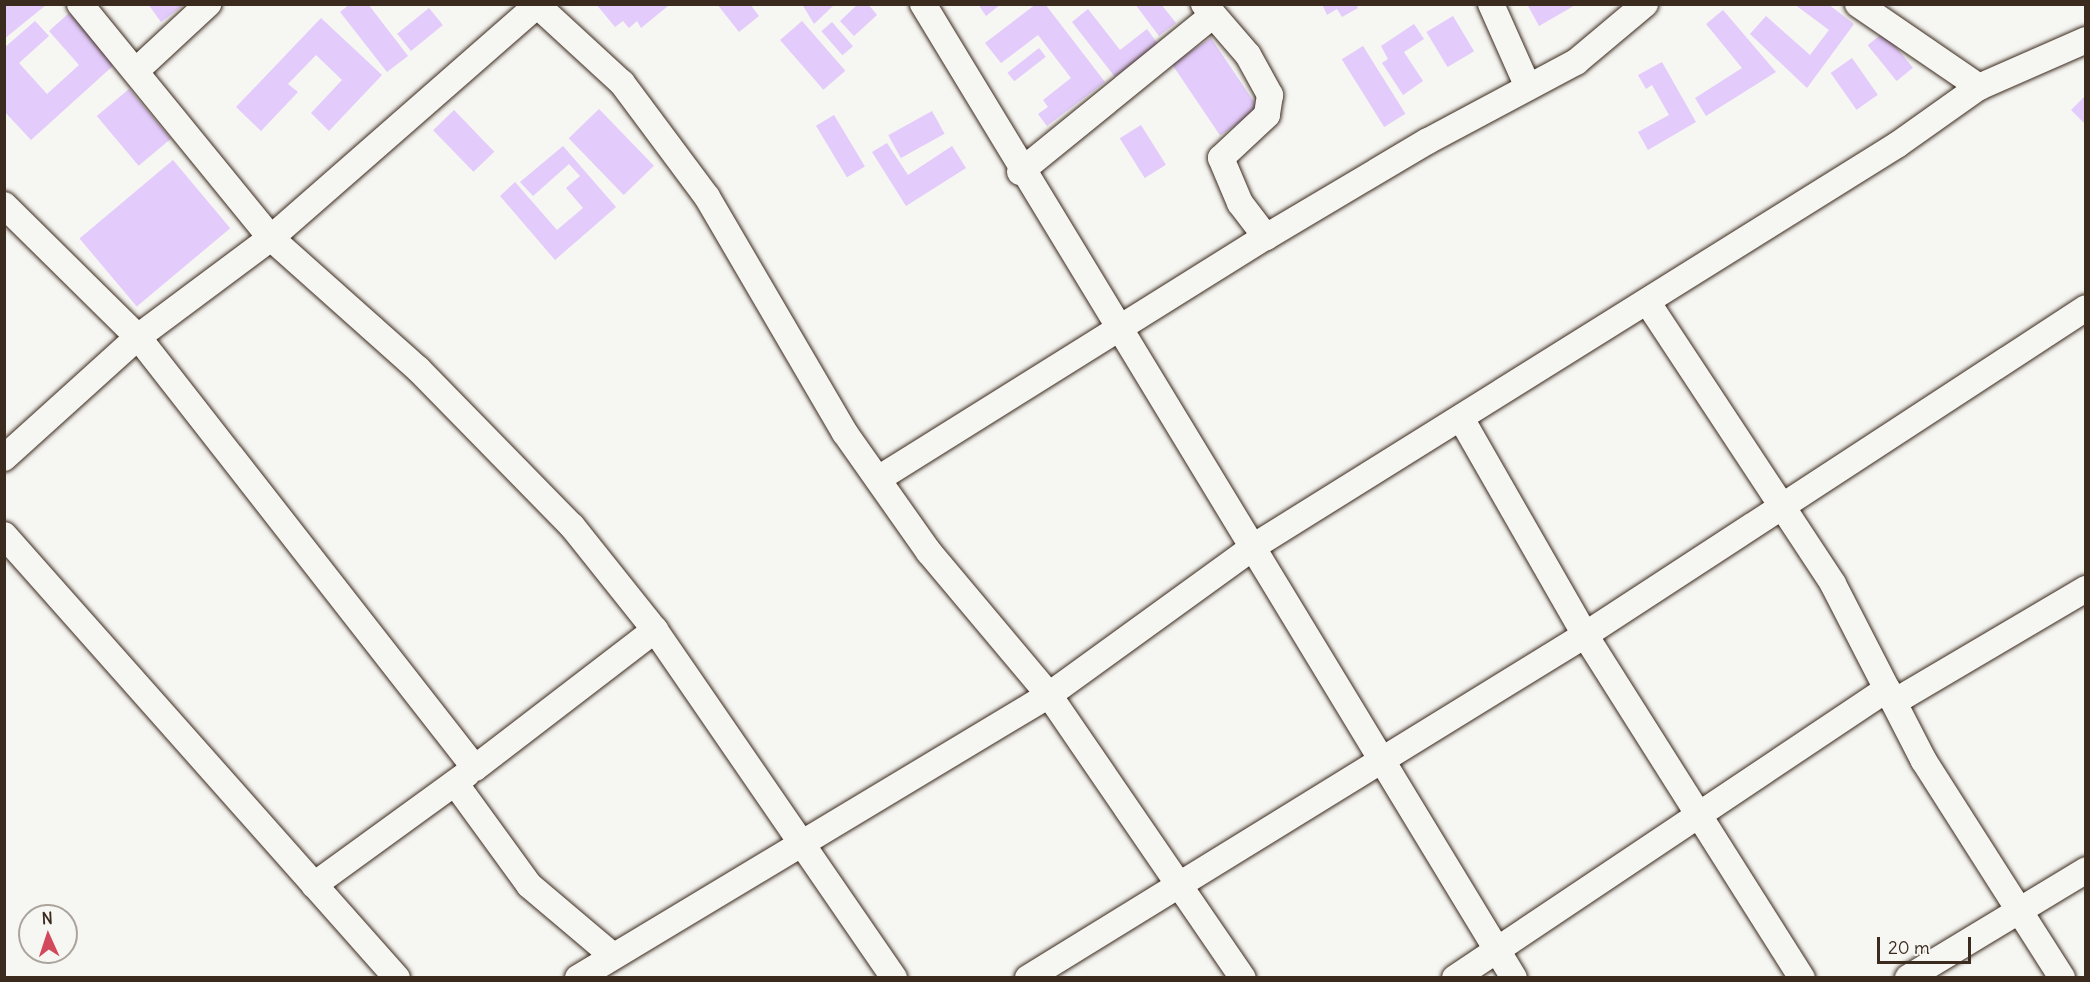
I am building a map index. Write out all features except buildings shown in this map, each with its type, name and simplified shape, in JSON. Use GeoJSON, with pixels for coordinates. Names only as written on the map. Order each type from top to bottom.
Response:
{"type":"FeatureCollection","features":[{"type":"Feature","properties":{"kind":"street"},"geometry":{"type":"LineString","coordinates":[[80,4],[138,69],[271,238],[418,369],[572,526],[655,630],[804,839],[894,978]]}},
{"type":"Feature","properties":{"kind":"street"},"geometry":{"type":"LineString","coordinates":[[138,69],[208,4]]}},
{"type":"Feature","properties":{"kind":"street"},"geometry":{"type":"LineString","coordinates":[[923,4],[1020,172],[1256,545],[1377,759],[1514,978]]}},
{"type":"Feature","properties":{"kind":"street"},"geometry":{"type":"LineString","coordinates":[[1491,4],[1528,87]]}},
{"type":"Feature","properties":{"kind":"street"},"geometry":{"type":"LineString","coordinates":[[878,479],[1120,331],[1266,237],[1528,87],[1576,62],[1645,4]]}},
{"type":"Feature","properties":{"kind":"street"},"geometry":{"type":"LineString","coordinates":[[1858,4],[1979,87]]}},
{"type":"Feature","properties":{"kind":"street"},"geometry":{"type":"LineString","coordinates":[[4,458],[138,337],[271,238],[537,5],[622,83],[707,197],[878,479],[929,552],[1049,695],[1183,885],[1243,978]]}},
{"type":"Feature","properties":{"kind":"street"},"geometry":{"type":"LineString","coordinates":[[1020,172],[1208,10],[1248,55],[1270,95],[1267,115],[1221,158],[1240,203],[1266,237]]}},
{"type":"Feature","properties":{"kind":"street"},"geometry":{"type":"LineString","coordinates":[[578,978],[804,839],[1049,695],[1256,545],[1462,420],[1648,303],[1979,87],[2085,40]]}},
{"type":"Feature","properties":{"kind":"street"},"geometry":{"type":"LineString","coordinates":[[4,205],[138,337],[465,775],[529,885],[614,956]]}},
{"type":"Feature","properties":{"kind":"street"},"geometry":{"type":"LineString","coordinates":[[1648,303],[1833,584],[1924,761],[2062,978]]}},
{"type":"Feature","properties":{"kind":"street"},"geometry":{"type":"LineString","coordinates":[[1028,978],[1183,885],[1377,759],[1585,635],[2085,308]]}},
{"type":"Feature","properties":{"kind":"street"},"geometry":{"type":"LineString","coordinates":[[1462,420],[1585,635],[1695,813],[1802,978]]}},
{"type":"Feature","properties":{"kind":"street"},"geometry":{"type":"LineString","coordinates":[[4,535],[397,978]]}},
{"type":"Feature","properties":{"kind":"street"},"geometry":{"type":"LineString","coordinates":[[1455,978],[1695,813],[1890,696],[2085,589]]}},
{"type":"Feature","properties":{"kind":"street"},"geometry":{"type":"LineString","coordinates":[[314,885],[465,775],[655,630]]}},
{"type":"Feature","properties":{"kind":"street"},"geometry":{"type":"LineString","coordinates":[[1908,978],[2021,912],[2085,870]]}}]}
